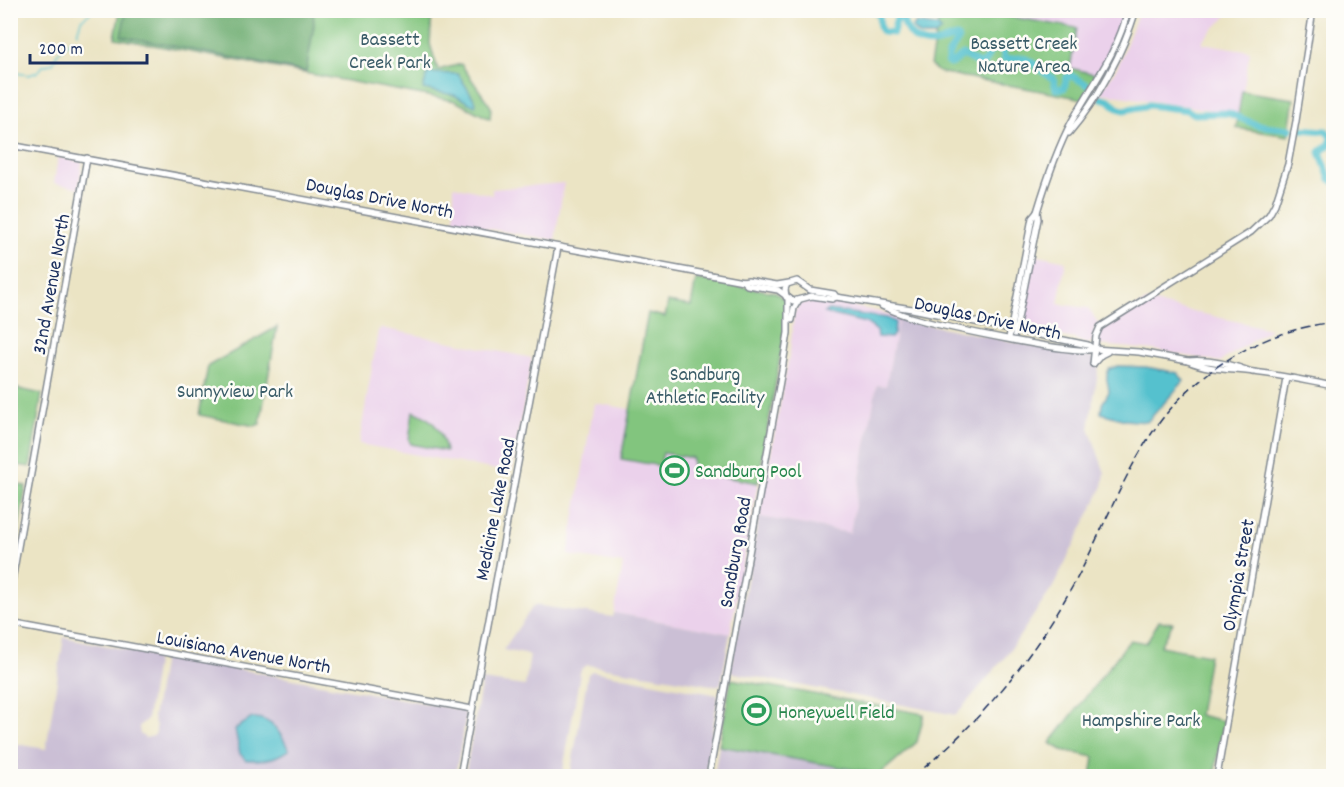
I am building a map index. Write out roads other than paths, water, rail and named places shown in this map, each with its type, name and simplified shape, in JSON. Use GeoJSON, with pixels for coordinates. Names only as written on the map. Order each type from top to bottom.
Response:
{"type":"FeatureCollection","features":[{"type":"Feature","properties":{"kind":"street"},"geometry":{"type":"LineString","coordinates":[[1011,338],[1038,219],[1037,212],[1054,161],[1073,119],[1113,52],[1128,10]]}},
{"type":"Feature","properties":{"kind":"street"},"geometry":{"type":"LineString","coordinates":[[1066,136],[1109,75],[1131,29],[1136,10]]}},
{"type":"Feature","properties":{"kind":"street"},"geometry":{"type":"LineString","coordinates":[[1111,350],[1101,355],[1093,364],[1097,332],[1102,326],[1251,232],[1269,215],[1278,197],[1290,156],[1313,10]]}},
{"type":"Feature","properties":{"kind":"street","name":"Douglas Drive North"},"geometry":{"type":"LineString","coordinates":[[10,145],[743,281],[777,285],[797,281],[813,291],[834,294],[836,297]]}},
{"type":"Feature","properties":{"kind":"street","name":"32nd Avenue North"},"geometry":{"type":"LineString","coordinates":[[10,592],[87,158]]}},
{"type":"Feature","properties":{"kind":"street","name":"Medicine Lake Road"},"geometry":{"type":"LineString","coordinates":[[460,777],[558,247]]}},
{"type":"Feature","properties":{"kind":"street","name":"Douglas Drive North"},"geometry":{"type":"LineString","coordinates":[[743,281],[747,285],[776,290],[793,301],[812,296],[832,299],[836,297],[912,309],[1089,345],[1094,349]]}},
{"type":"Feature","properties":{"kind":"street"},"geometry":{"type":"LineString","coordinates":[[787,297],[785,289],[789,283]]}},
{"type":"Feature","properties":{"kind":"street"},"geometry":{"type":"LineString","coordinates":[[800,299],[805,291],[803,285]]}},
{"type":"Feature","properties":{"kind":"street","name":"Sandburg Road"},"geometry":{"type":"LineString","coordinates":[[787,297],[788,333]]}},
{"type":"Feature","properties":{"kind":"street","name":"Sandburg Road"},"geometry":{"type":"LineString","coordinates":[[709,777],[788,333],[794,308],[800,299]]}},
{"type":"Feature","properties":{"kind":"street","name":"Douglas Drive North"},"geometry":{"type":"LineString","coordinates":[[878,304],[925,321],[1068,350],[1139,352],[1188,361],[1196,360],[1334,386]]}},
{"type":"Feature","properties":{"kind":"street","name":"Olympia Street"},"geometry":{"type":"LineString","coordinates":[[1217,777],[1286,378]]}},
{"type":"Feature","properties":{"kind":"street","name":"Louisiana Avenue North"},"geometry":{"type":"LineString","coordinates":[[10,624],[472,708]]}},
{"type":"Feature","properties":{"kind":"water"},"geometry":{"type":"Polygon","coordinates":[[[916,23],[937,26],[941,30],[935,36],[921,36],[912,28],[916,23]]]}},
{"type":"Feature","properties":{"kind":"water"},"geometry":{"type":"Polygon","coordinates":[[[428,73],[458,74],[476,102],[475,106],[454,95],[423,89],[428,73]]]}},
{"type":"Feature","properties":{"kind":"water"},"geometry":{"type":"Polygon","coordinates":[[[828,310],[887,318],[895,322],[894,334],[891,338],[878,337],[877,331],[866,323],[824,313],[828,310]]]}},
{"type":"Feature","properties":{"kind":"water"},"geometry":{"type":"Polygon","coordinates":[[[1118,366],[1146,367],[1178,373],[1184,381],[1147,422],[1125,420],[1101,413],[1102,404],[1109,392],[1107,378],[1109,369],[1118,366]]]}},
{"type":"Feature","properties":{"kind":"water"},"geometry":{"type":"Polygon","coordinates":[[[252,718],[259,718],[270,723],[289,750],[268,759],[246,760],[240,754],[235,729],[252,718]]]}},
{"type":"Feature","properties":{"kind":"waterway"},"geometry":{"type":"LineString","coordinates":[[77,33],[81,20],[94,10]]}},
{"type":"Feature","properties":{"kind":"waterway"},"geometry":{"type":"LineString","coordinates":[[874,10],[879,14],[880,28],[883,32],[893,33],[897,18],[902,15],[909,33],[918,41],[931,44],[957,37],[958,40],[948,55],[948,62],[951,64],[963,55],[983,64],[991,51],[999,47],[1003,49],[1004,59],[1023,58],[1031,61],[1053,78],[1056,89],[1064,88],[1067,77],[1072,76],[1088,85]]}},
{"type":"Feature","properties":{"kind":"waterway"},"geometry":{"type":"LineString","coordinates":[[10,72],[29,75],[38,72],[43,66],[53,63],[57,54],[72,39]]}},
{"type":"Feature","properties":{"kind":"waterway"},"geometry":{"type":"LineString","coordinates":[[1101,98],[1109,100],[1117,108],[1124,110],[1149,105],[1187,110],[1194,114],[1228,113],[1257,125],[1290,129]]}},
{"type":"Feature","properties":{"kind":"waterway"},"geometry":{"type":"LineString","coordinates":[[1299,129],[1326,131],[1331,137],[1331,143],[1320,152],[1330,179],[1334,182]]}},
{"type":"Feature","properties":{"kind":"railway"},"geometry":{"type":"LineString","coordinates":[[914,776],[978,717],[1033,650],[1075,582],[1143,447],[1179,400],[1224,362],[1249,348],[1304,327],[1334,322]]}},
{"type":"Feature","properties":{"kind":"place","name":"Sandburg Pool"},"geometry":{"type":"Point","coordinates":[674,470]}},
{"type":"Feature","properties":{"kind":"place","name":"Honeywell Field"},"geometry":{"type":"Point","coordinates":[757,711]}},
{"type":"Feature","properties":{"kind":"park label","name":"Bassett Creek Park"},"geometry":{"type":"Point","coordinates":[390,50]}},
{"type":"Feature","properties":{"kind":"park label","name":"Bassett Creek Nature Area"},"geometry":{"type":"Point","coordinates":[1024,54]}},
{"type":"Feature","properties":{"kind":"park label","name":"Sandburg Athletic Facility"},"geometry":{"type":"Point","coordinates":[705,384]}},
{"type":"Feature","properties":{"kind":"park label","name":"Sunnyview Park"},"geometry":{"type":"Point","coordinates":[235,390]}},
{"type":"Feature","properties":{"kind":"park label","name":"Hampshire Park"},"geometry":{"type":"Point","coordinates":[1141,719]}}]}
